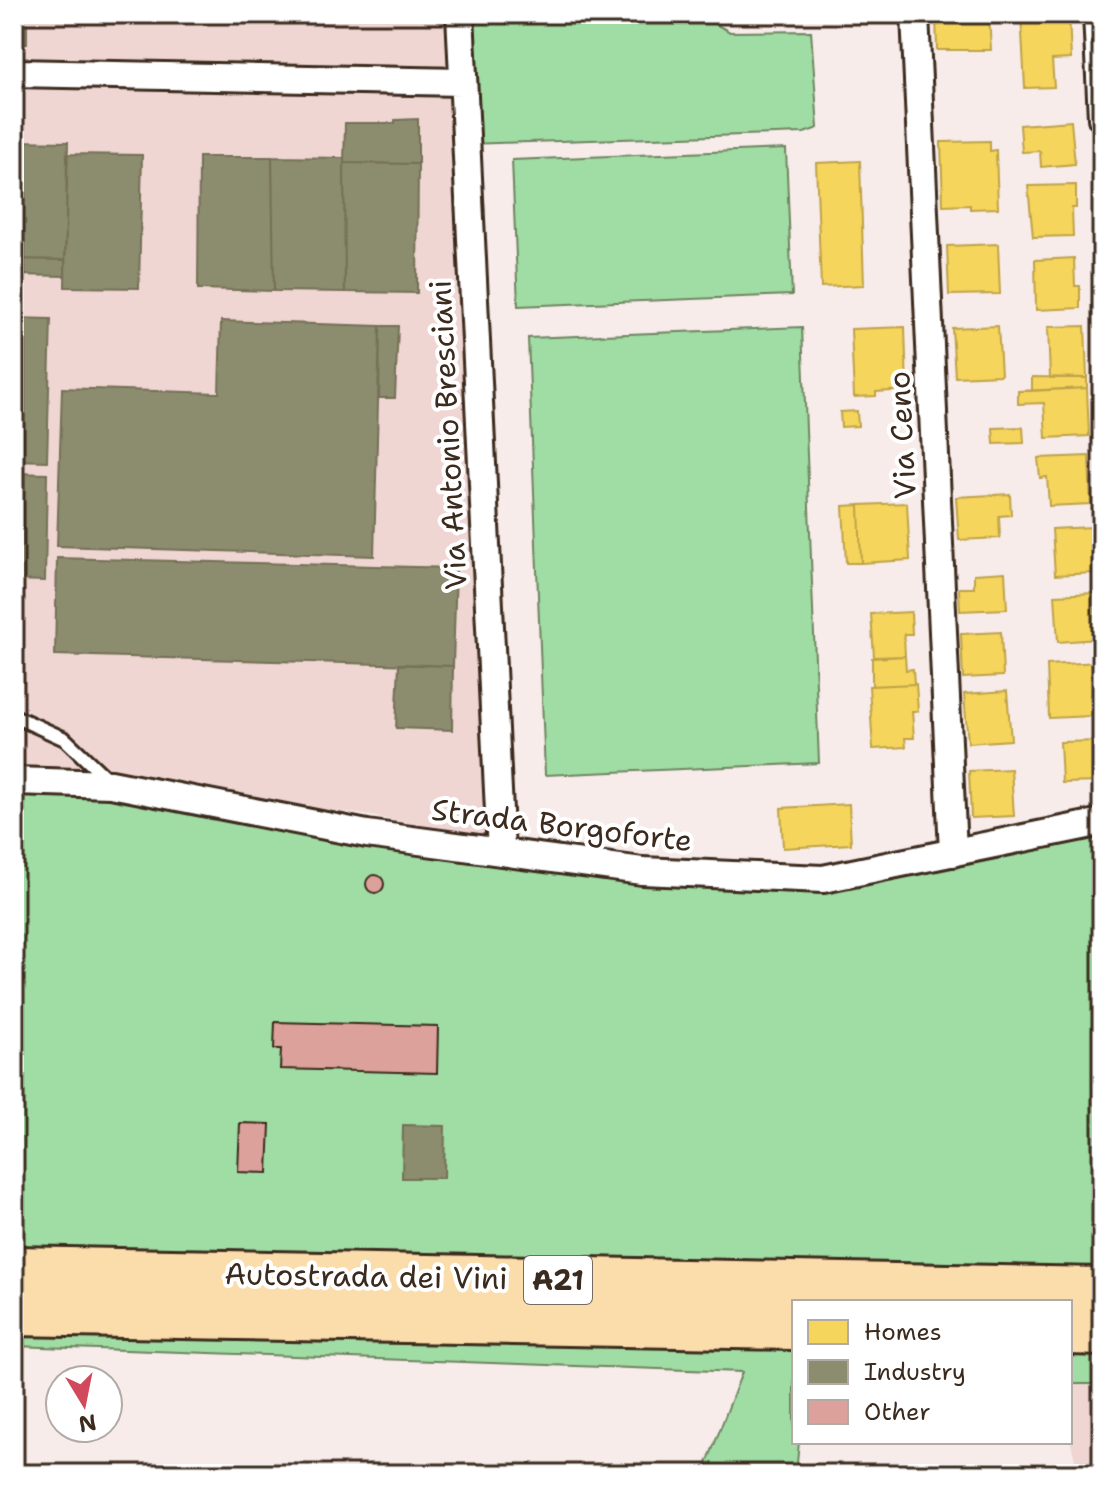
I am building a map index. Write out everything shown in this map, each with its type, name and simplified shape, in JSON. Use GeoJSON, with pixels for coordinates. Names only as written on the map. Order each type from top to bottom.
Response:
{"type":"FeatureCollection","features":[{"type":"Feature","properties":{"kind":"highway","name":"Autostrada dei Vini"},"geometry":{"type":"LineString","coordinates":[[14,1269],[1102,1290]]}},
{"type":"Feature","properties":{"kind":"highway","name":"Autostrada dei Vini"},"geometry":{"type":"LineString","coordinates":[[14,1313],[792,1327]]}},
{"type":"Feature","properties":{"kind":"highway"},"geometry":{"type":"LineString","coordinates":[[1072,1332],[1102,1333]]}},
{"type":"Feature","properties":{"kind":"street","name":"Via Antonio Bresciani"},"geometry":{"type":"LineString","coordinates":[[460,14],[501,852]]}},
{"type":"Feature","properties":{"kind":"street","name":"Via Ceno"},"geometry":{"type":"LineString","coordinates":[[915,14],[953,853]]}},
{"type":"Feature","properties":{"kind":"street"},"geometry":{"type":"LineString","coordinates":[[1097,14],[1102,118]]}},
{"type":"Feature","properties":{"kind":"street"},"geometry":{"type":"LineString","coordinates":[[14,73],[463,82]]}},
{"type":"Feature","properties":{"kind":"street","name":"Strada Borgoforte"},"geometry":{"type":"LineString","coordinates":[[14,781],[111,784],[367,834],[642,871],[823,879],[1102,822]]}},
{"type":"Feature","properties":{"kind":"lane"},"geometry":{"type":"LineString","coordinates":[[14,716],[65,739],[111,784]]}},
{"type":"Feature","properties":{"kind":"shaded area"},"geometry":{"type":"Polygon","coordinates":[[[14,14],[462,14],[501,846],[372,816],[107,779],[14,779],[14,14]]]}},
{"type":"Feature","properties":{"kind":"shaded area"},"geometry":{"type":"Polygon","coordinates":[[[1072,1384],[1102,1384],[1102,1474],[1078,1474],[1071,1444],[1072,1384]]]}},
{"type":"Feature","properties":{"kind":"green space"},"geometry":{"type":"Polygon","coordinates":[[[462,14],[697,14],[730,32],[811,31],[818,128],[804,133],[468,144],[462,14]]]}},
{"type":"Feature","properties":{"kind":"green space"},"geometry":{"type":"Polygon","coordinates":[[[786,149],[792,295],[518,306],[512,160],[786,149]]]}},
{"type":"Feature","properties":{"kind":"green space"},"geometry":{"type":"Polygon","coordinates":[[[802,327],[819,763],[545,775],[528,338],[802,327]]]}},
{"type":"Feature","properties":{"kind":"green space"},"geometry":{"type":"Polygon","coordinates":[[[14,779],[501,846],[825,879],[1102,824],[1102,1384],[1072,1384],[1072,1300],[792,1300],[792,1444],[799,1444],[796,1474],[703,1474],[742,1372],[14,1346],[14,779]]]}},
{"type":"Feature","properties":{"kind":"building: Homes"},"geometry":{"type":"Polygon","coordinates":[[[936,14],[989,14],[991,50],[937,50],[936,14]]]}},
{"type":"Feature","properties":{"kind":"building: Homes"},"geometry":{"type":"Polygon","coordinates":[[[1021,14],[1069,14],[1071,59],[1052,60],[1054,87],[1025,88],[1021,14]]]}},
{"type":"Feature","properties":{"kind":"building: Homes"},"geometry":{"type":"Polygon","coordinates":[[[1071,121],[1075,164],[1041,167],[1040,151],[1022,152],[1020,125],[1071,121]]]}},
{"type":"Feature","properties":{"kind":"building: Homes"},"geometry":{"type":"Polygon","coordinates":[[[990,141],[990,151],[996,150],[998,208],[943,206],[941,142],[990,141]]]}},
{"type":"Feature","properties":{"kind":"building: Homes"},"geometry":{"type":"Polygon","coordinates":[[[860,161],[864,285],[821,287],[816,163],[860,161]]]}},
{"type":"Feature","properties":{"kind":"building: Homes"},"geometry":{"type":"Polygon","coordinates":[[[1076,185],[1076,208],[1072,208],[1073,236],[1033,237],[1028,186],[1076,185]]]}},
{"type":"Feature","properties":{"kind":"building: Homes"},"geometry":{"type":"Polygon","coordinates":[[[998,244],[1000,294],[949,295],[947,246],[998,244]]]}},
{"type":"Feature","properties":{"kind":"building: Homes"},"geometry":{"type":"Polygon","coordinates":[[[1074,258],[1075,286],[1080,286],[1080,308],[1036,310],[1035,260],[1074,258]]]}},
{"type":"Feature","properties":{"kind":"building: Homes"},"geometry":{"type":"Polygon","coordinates":[[[998,326],[1001,375],[955,377],[952,328],[998,326]]]}},
{"type":"Feature","properties":{"kind":"building: Homes"},"geometry":{"type":"Polygon","coordinates":[[[1085,326],[1087,378],[1050,378],[1048,327],[1085,326]]]}},
{"type":"Feature","properties":{"kind":"building: Homes"},"geometry":{"type":"Polygon","coordinates":[[[905,327],[907,390],[854,397],[851,329],[905,327]]]}},
{"type":"Feature","properties":{"kind":"building: Homes"},"geometry":{"type":"Polygon","coordinates":[[[1032,377],[1087,378],[1087,388],[1032,391],[1032,377]]]}},
{"type":"Feature","properties":{"kind":"building: Homes"},"geometry":{"type":"Polygon","coordinates":[[[1087,388],[1089,436],[1046,438],[1044,403],[1018,404],[1018,391],[1087,388]]]}},
{"type":"Feature","properties":{"kind":"building: Homes"},"geometry":{"type":"Polygon","coordinates":[[[857,411],[858,426],[841,427],[840,412],[857,411]]]}},
{"type":"Feature","properties":{"kind":"building: Homes"},"geometry":{"type":"Polygon","coordinates":[[[1023,427],[1024,443],[994,444],[993,428],[1023,427]]]}},
{"type":"Feature","properties":{"kind":"building: Homes"},"geometry":{"type":"Polygon","coordinates":[[[1089,456],[1091,504],[1049,506],[1047,477],[1040,478],[1038,458],[1089,456]]]}},
{"type":"Feature","properties":{"kind":"building: Homes"},"geometry":{"type":"Polygon","coordinates":[[[1010,494],[1011,515],[999,516],[1000,538],[959,540],[956,497],[1010,494]]]}},
{"type":"Feature","properties":{"kind":"building: Homes"},"geometry":{"type":"Polygon","coordinates":[[[907,503],[910,560],[861,563],[859,505],[907,503]]]}},
{"type":"Feature","properties":{"kind":"building: Homes"},"geometry":{"type":"Polygon","coordinates":[[[859,505],[861,563],[846,563],[843,506],[859,505]]]}},
{"type":"Feature","properties":{"kind":"building: Homes"},"geometry":{"type":"Polygon","coordinates":[[[1092,527],[1095,573],[1055,575],[1052,529],[1092,527]]]}},
{"type":"Feature","properties":{"kind":"building: Homes"},"geometry":{"type":"Polygon","coordinates":[[[1005,572],[1007,609],[960,611],[959,588],[974,588],[974,574],[1005,572]]]}},
{"type":"Feature","properties":{"kind":"building: Homes"},"geometry":{"type":"Polygon","coordinates":[[[1094,593],[1097,639],[1058,642],[1055,595],[1094,593]]]}},
{"type":"Feature","properties":{"kind":"building: Homes"},"geometry":{"type":"Polygon","coordinates":[[[911,612],[912,634],[904,634],[905,656],[874,657],[871,614],[911,612]]]}},
{"type":"Feature","properties":{"kind":"building: Homes"},"geometry":{"type":"Polygon","coordinates":[[[1001,632],[1003,676],[963,678],[961,634],[1001,632]]]}},
{"type":"Feature","properties":{"kind":"building: Homes"},"geometry":{"type":"Polygon","coordinates":[[[905,656],[906,670],[913,669],[914,684],[872,686],[872,658],[905,656]]]}},
{"type":"Feature","properties":{"kind":"building: Homes"},"geometry":{"type":"Polygon","coordinates":[[[1099,662],[1101,695],[1090,696],[1092,716],[1049,718],[1047,665],[1099,662]]]}},
{"type":"Feature","properties":{"kind":"building: Homes"},"geometry":{"type":"Polygon","coordinates":[[[916,684],[918,711],[912,711],[914,738],[905,738],[906,747],[873,749],[869,686],[916,684]]]}},
{"type":"Feature","properties":{"kind":"building: Homes"},"geometry":{"type":"Polygon","coordinates":[[[1007,691],[1011,740],[968,743],[964,694],[1007,691]]]}},
{"type":"Feature","properties":{"kind":"building: Homes"},"geometry":{"type":"Polygon","coordinates":[[[1102,741],[1102,782],[1062,783],[1060,742],[1102,741]]]}},
{"type":"Feature","properties":{"kind":"building: Homes"},"geometry":{"type":"Polygon","coordinates":[[[1011,769],[1014,816],[971,818],[969,771],[1011,769]]]}},
{"type":"Feature","properties":{"kind":"building: Homes"},"geometry":{"type":"Polygon","coordinates":[[[849,804],[851,844],[783,848],[781,808],[849,804]]]}},
{"type":"Feature","properties":{"kind":"building: Industry"},"geometry":{"type":"Polygon","coordinates":[[[14,24],[27,24],[27,44],[14,44],[14,24]]]}},
{"type":"Feature","properties":{"kind":"building: Industry"},"geometry":{"type":"Polygon","coordinates":[[[418,119],[418,164],[344,163],[345,123],[395,123],[395,120],[418,119]]]}},
{"type":"Feature","properties":{"kind":"building: Industry"},"geometry":{"type":"Polygon","coordinates":[[[14,141],[68,142],[65,260],[14,259],[14,141]]]}},
{"type":"Feature","properties":{"kind":"building: Industry"},"geometry":{"type":"Polygon","coordinates":[[[67,154],[142,155],[139,288],[65,287],[67,154]]]}},
{"type":"Feature","properties":{"kind":"building: Industry"},"geometry":{"type":"Polygon","coordinates":[[[199,157],[272,157],[274,291],[198,289],[199,157]]]}},
{"type":"Feature","properties":{"kind":"building: Industry"},"geometry":{"type":"Polygon","coordinates":[[[272,157],[344,158],[345,292],[274,291],[272,157]]]}},
{"type":"Feature","properties":{"kind":"building: Industry"},"geometry":{"type":"Polygon","coordinates":[[[344,163],[418,164],[417,293],[345,292],[344,163]]]}},
{"type":"Feature","properties":{"kind":"building: Industry"},"geometry":{"type":"Polygon","coordinates":[[[14,259],[65,260],[65,276],[14,275],[14,259]]]}},
{"type":"Feature","properties":{"kind":"building: Industry"},"geometry":{"type":"Polygon","coordinates":[[[14,318],[51,319],[47,461],[14,460],[14,318]]]}},
{"type":"Feature","properties":{"kind":"building: Industry"},"geometry":{"type":"Polygon","coordinates":[[[221,321],[380,326],[374,556],[57,546],[62,388],[219,393],[221,321]]]}},
{"type":"Feature","properties":{"kind":"building: Industry"},"geometry":{"type":"Polygon","coordinates":[[[380,326],[398,326],[395,398],[379,398],[380,326]]]}},
{"type":"Feature","properties":{"kind":"building: Industry"},"geometry":{"type":"Polygon","coordinates":[[[14,473],[47,474],[45,581],[14,580],[14,473]]]}},
{"type":"Feature","properties":{"kind":"building: Industry"},"geometry":{"type":"Polygon","coordinates":[[[57,558],[456,568],[453,666],[55,655],[57,558]]]}},
{"type":"Feature","properties":{"kind":"building: Industry"},"geometry":{"type":"Polygon","coordinates":[[[399,664],[453,666],[452,730],[396,728],[399,664]]]}},
{"type":"Feature","properties":{"kind":"building: Industry"},"geometry":{"type":"Polygon","coordinates":[[[403,1125],[445,1126],[444,1178],[402,1178],[403,1125]]]}},
{"type":"Feature","properties":{"kind":"building: Other"},"geometry":{"type":"Polygon","coordinates":[[[375,875],[384,884],[375,893],[366,884],[375,875]]]}},
{"type":"Feature","properties":{"kind":"building: Other"},"geometry":{"type":"Polygon","coordinates":[[[275,1022],[438,1026],[437,1073],[280,1069],[281,1049],[274,1049],[275,1022]]]}},
{"type":"Feature","properties":{"kind":"building: Other"},"geometry":{"type":"Polygon","coordinates":[[[240,1123],[270,1124],[268,1173],[238,1172],[240,1123]]]}}]}
